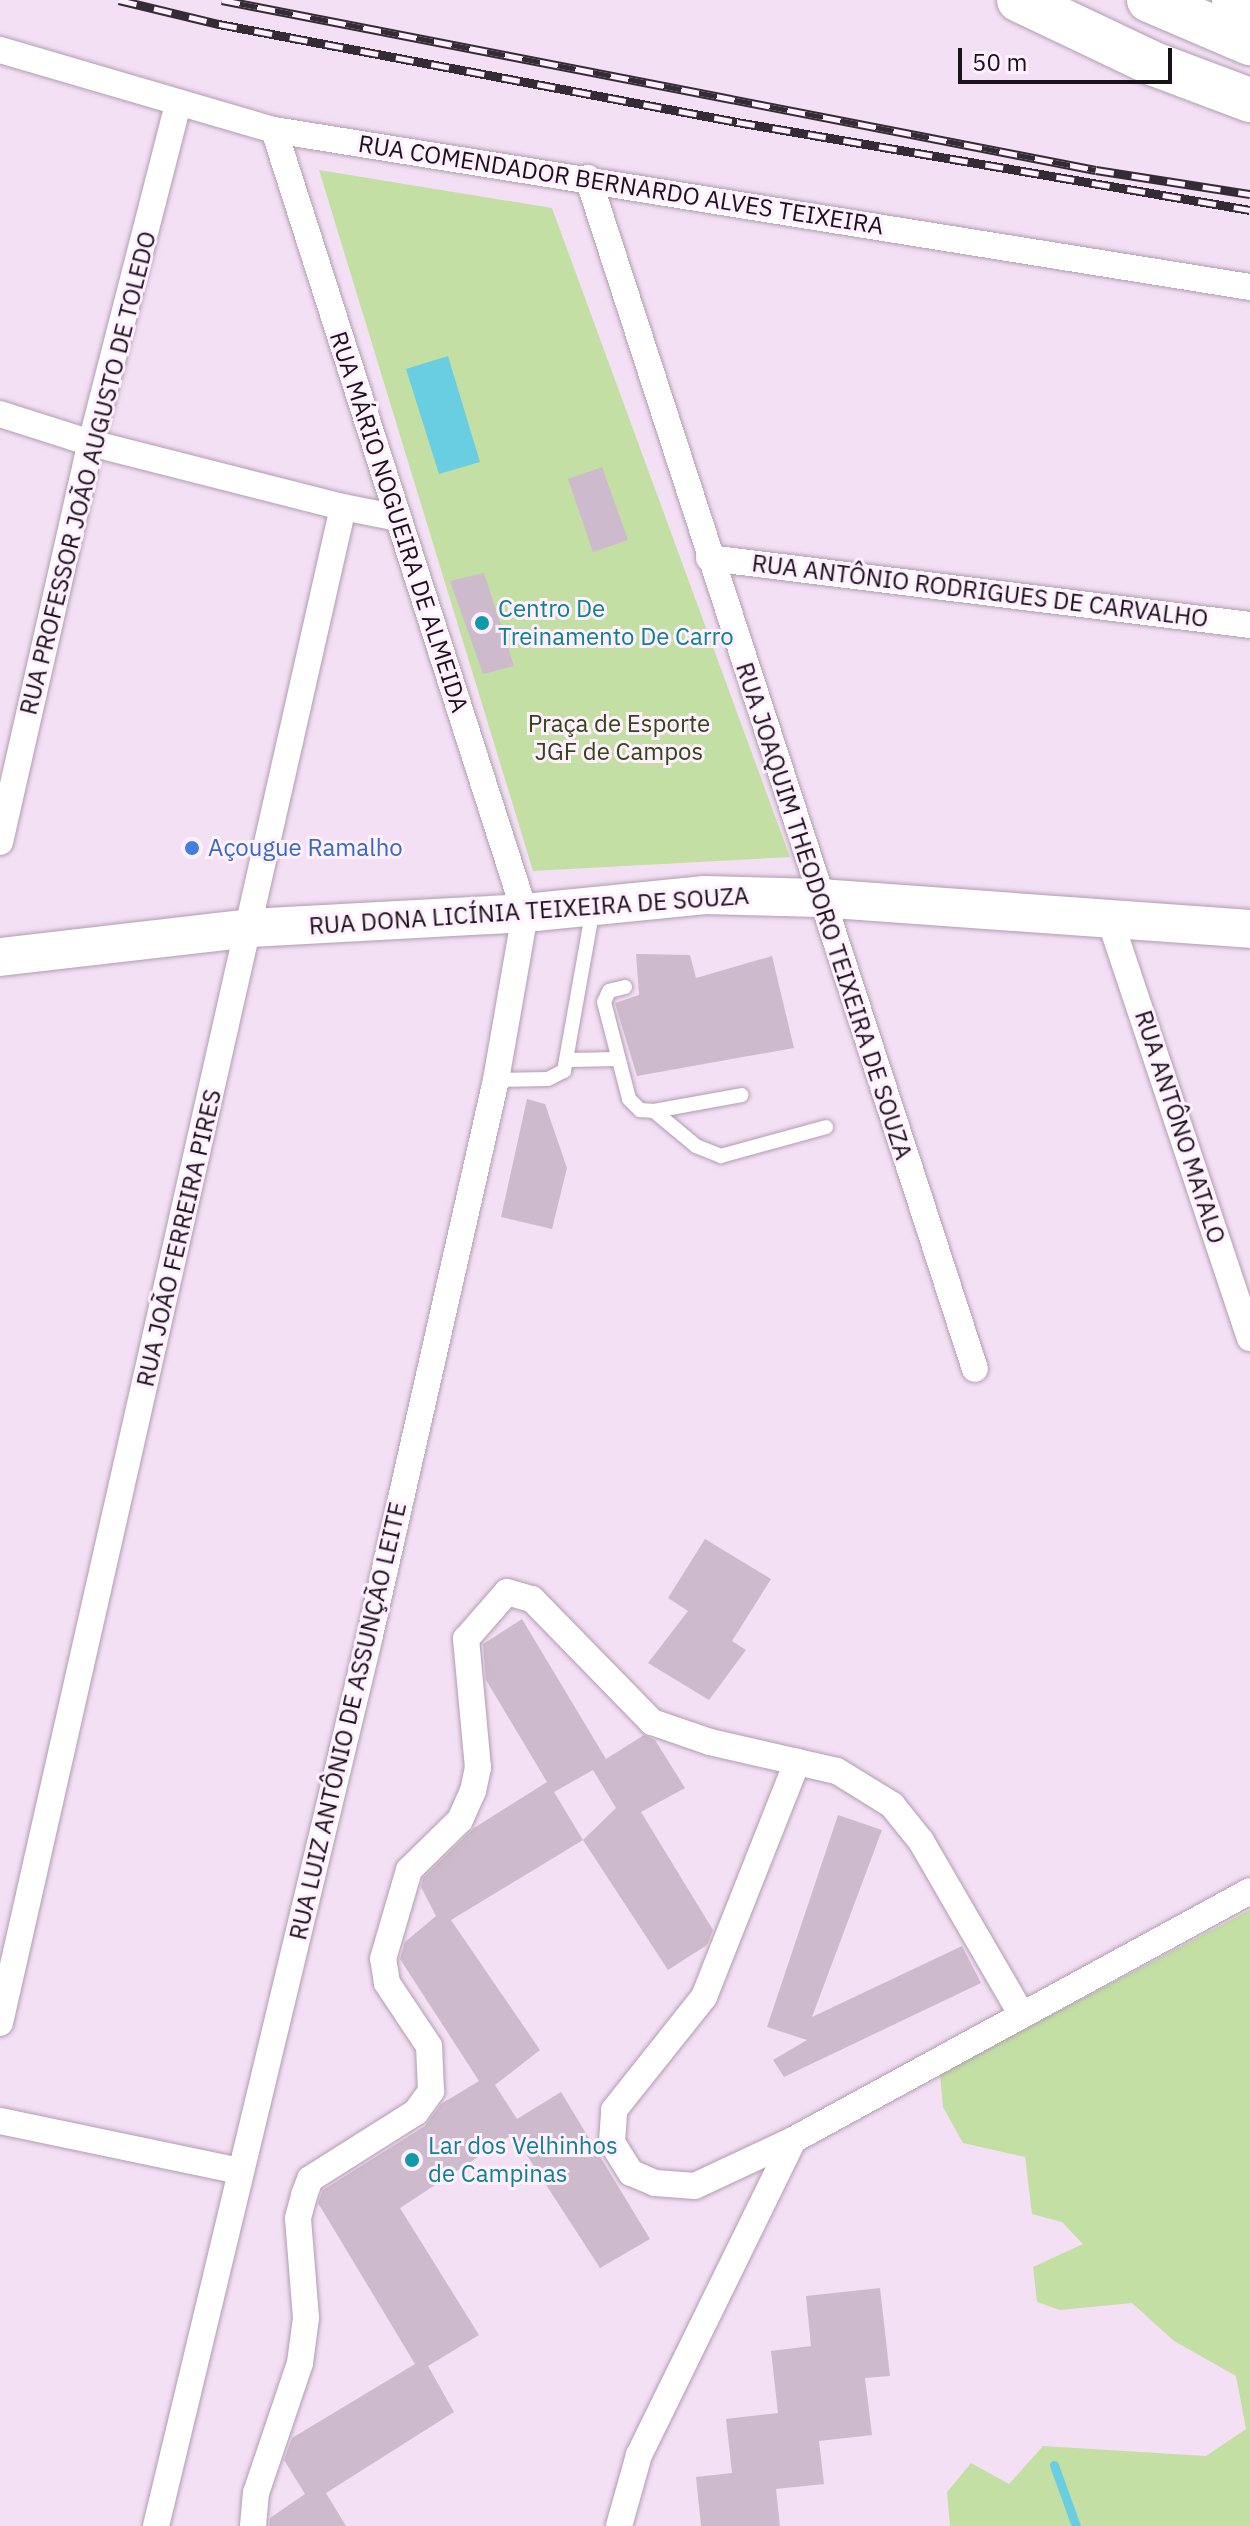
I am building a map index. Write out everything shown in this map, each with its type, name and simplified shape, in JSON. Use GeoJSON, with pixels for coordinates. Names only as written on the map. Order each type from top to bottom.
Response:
{"type":"FeatureCollection","features":[{"type":"Feature","properties":{"kind":"highway"},"geometry":{"type":"LineString","coordinates":[[1019,0],[1154,64],[1250,100]]}},
{"type":"Feature","properties":{"kind":"highway"},"geometry":{"type":"LineString","coordinates":[[1149,0],[1250,43]]}},
{"type":"Feature","properties":{"kind":"highway"},"geometry":{"type":"LineString","coordinates":[[1210,0],[1250,20]]}},
{"type":"Feature","properties":{"kind":"main road"},"geometry":{"type":"LineString","coordinates":[[1231,0],[1250,8]]}},
{"type":"Feature","properties":{"kind":"main road","name":"RUA DONA LICÍNIA TEIXEIRA DE SOUZA"},"geometry":{"type":"LineString","coordinates":[[0,957],[250,928],[525,913],[594,903],[705,895],[819,898],[1250,929]]}},
{"type":"Feature","properties":{"kind":"street","name":"RUA COMENDADOR BERNARDO ALVES TEIXEIRA"},"geometry":{"type":"LineString","coordinates":[[0,50],[274,130],[588,178],[1250,287]]}},
{"type":"Feature","properties":{"kind":"street","name":"RUA PROFESSOR JOÃO AUGUSTO DE TOLEDO"},"geometry":{"type":"LineString","coordinates":[[0,842],[91,443],[178,104]]}},
{"type":"Feature","properties":{"kind":"street","name":"RUA MÁRIO NOGUEIRA DE ALMEIDA"},"geometry":{"type":"LineString","coordinates":[[274,130],[525,913]]}},
{"type":"Feature","properties":{"kind":"street","name":"RUA JOAQUIM THEODORO TEIXEIRA DE SOUZA"},"geometry":{"type":"LineString","coordinates":[[588,178],[819,898],[975,1369]]}},
{"type":"Feature","properties":{"kind":"street"},"geometry":{"type":"LineString","coordinates":[[0,414],[91,443],[398,518]]}},
{"type":"Feature","properties":{"kind":"street","name":"RUA JOÃO FERREIRA PIRES"},"geometry":{"type":"LineString","coordinates":[[0,2023],[343,507]]}},
{"type":"Feature","properties":{"kind":"street","name":"RUA ANTÔNIO RODRIGUES DE CARVALHO"},"geometry":{"type":"LineString","coordinates":[[709,558],[1250,625]]}},
{"type":"Feature","properties":{"kind":"street","name":"RUA LUIZ ANTÔNIO DE ASSUNÇÃO LEITE"},"geometry":{"type":"LineString","coordinates":[[156,2526],[370,1635],[496,1080],[525,913]]}},
{"type":"Feature","properties":{"kind":"street","name":"RUA ANTÔNO MATALO"},"geometry":{"type":"LineString","coordinates":[[1109,917],[1250,1338]]}},
{"type":"Feature","properties":{"kind":"street"},"geometry":{"type":"LineString","coordinates":[[253,2526],[256,2493],[300,2363],[306,2318],[298,2218],[310,2179],[416,2112],[431,2091],[429,2046],[387,1983],[383,1959],[409,1870],[460,1820],[473,1791],[478,1768],[466,1639],[494,1601],[507,1592],[522,1592],[652,1722],[710,1742],[837,1771],[892,1805],[921,1841],[1022,2015]]}},
{"type":"Feature","properties":{"kind":"street"},"geometry":{"type":"LineString","coordinates":[[797,1762],[704,1997],[614,2110],[612,2142],[631,2173],[655,2183],[695,2186],[793,2140],[1250,1891]]}},
{"type":"Feature","properties":{"kind":"street"},"geometry":{"type":"LineString","coordinates":[[0,2121],[239,2171]]}},
{"type":"Feature","properties":{"kind":"street"},"geometry":{"type":"LineString","coordinates":[[619,2526],[639,2455],[793,2140]]}},
{"type":"Feature","properties":{"kind":"lane"},"geometry":{"type":"LineString","coordinates":[[496,1080],[548,1079],[564,1071],[569,1060],[594,903]]}},
{"type":"Feature","properties":{"kind":"lane"},"geometry":{"type":"LineString","coordinates":[[625,987],[609,991],[604,1002],[629,1099],[640,1110],[654,1111],[742,1095]]}},
{"type":"Feature","properties":{"kind":"lane"},"geometry":{"type":"LineString","coordinates":[[569,1060],[618,1059]]}},
{"type":"Feature","properties":{"kind":"lane"},"geometry":{"type":"LineString","coordinates":[[654,1111],[696,1146],[721,1156],[826,1127]]}},
{"type":"Feature","properties":{"kind":"green space","name":"Praça de Esporte JGF de Campos"},"geometry":{"type":"Polygon","coordinates":[[[319,170],[552,208],[790,857],[533,871],[319,170]]]}},
{"type":"Feature","properties":{"kind":"green space"},"geometry":{"type":"Polygon","coordinates":[[[1250,1910],[1250,2526],[950,2526],[947,2492],[971,2463],[1009,2484],[1043,2446],[1206,2456],[1246,2429],[1236,2376],[1174,2341],[1132,2303],[1060,2310],[1037,2302],[1033,2267],[1083,2244],[1062,2222],[1032,2214],[1025,2157],[963,2143],[943,2107],[940,2074],[1250,1910]]]}},
{"type":"Feature","properties":{"kind":"water"},"geometry":{"type":"Polygon","coordinates":[[[448,356],[480,462],[439,474],[406,369],[448,356]]]}},
{"type":"Feature","properties":{"kind":"building"},"geometry":{"type":"Polygon","coordinates":[[[602,467],[628,540],[593,552],[568,479],[602,467]]]}},
{"type":"Feature","properties":{"kind":"building","name":"Centro De Treinamento De Carro"},"geometry":{"type":"Polygon","coordinates":[[[484,573],[514,666],[483,674],[450,581],[484,573]]]}},
{"type":"Feature","properties":{"kind":"building"},"geometry":{"type":"Polygon","coordinates":[[[636,954],[690,955],[696,978],[772,956],[794,1048],[637,1076],[615,1003],[639,995],[636,954]]]}},
{"type":"Feature","properties":{"kind":"building"},"geometry":{"type":"Polygon","coordinates":[[[527,1099],[545,1104],[567,1168],[552,1229],[501,1217],[527,1099]]]}},
{"type":"Feature","properties":{"kind":"building"},"geometry":{"type":"Polygon","coordinates":[[[705,1539],[771,1579],[732,1641],[746,1650],[709,1700],[648,1663],[688,1611],[668,1598],[705,1539]]]}},
{"type":"Feature","properties":{"kind":"building","name":"Lar dos Velhinhos de Campinas"},"geometry":{"type":"Polygon","coordinates":[[[522,1619],[606,1759],[644,1735],[655,1740],[685,1788],[641,1812],[713,1930],[707,1945],[668,1970],[583,1840],[451,1920],[540,2050],[495,2085],[517,2119],[561,2092],[650,2239],[600,2268],[513,2134],[400,2208],[479,2335],[428,2366],[454,2412],[326,2493],[346,2526],[269,2526],[270,2518],[305,2494],[284,2460],[292,2438],[415,2364],[318,2203],[323,2190],[425,2126],[441,2104],[479,2081],[400,1959],[405,1942],[436,1916],[421,1887],[423,1878],[474,1828],[547,1782],[486,1680],[483,1644],[522,1619]],[[593,1770],[554,1792],[583,1840],[616,1808],[593,1770]]]}},
{"type":"Feature","properties":{"kind":"building"},"geometry":{"type":"Polygon","coordinates":[[[838,1815],[882,1830],[812,2017],[962,1946],[981,1983],[784,2077],[773,2060],[807,2040],[767,2027],[838,1815]]]}},
{"type":"Feature","properties":{"kind":"building"},"geometry":{"type":"Polygon","coordinates":[[[880,2288],[890,2376],[865,2378],[872,2435],[819,2441],[824,2484],[776,2489],[780,2526],[701,2526],[696,2477],[732,2473],[726,2419],[778,2413],[771,2351],[811,2346],[806,2296],[880,2288]]]}},
{"type":"Feature","properties":{"kind":"waterway"},"geometry":{"type":"LineString","coordinates":[[1054,2465],[1076,2526]]}},
{"type":"Feature","properties":{"kind":"railway"},"geometry":{"type":"LineString","coordinates":[[119,0],[219,24],[737,122],[1250,210]]}},
{"type":"Feature","properties":{"kind":"railway"},"geometry":{"type":"LineString","coordinates":[[222,0],[1096,170],[1250,194]]}},
{"type":"Feature","properties":{"kind":"place","name":"Centro De Treinamento De Carro"},"geometry":{"type":"Point","coordinates":[482,623]}},
{"type":"Feature","properties":{"kind":"place","name":"Açougue Ramalho"},"geometry":{"type":"Point","coordinates":[192,848]}},
{"type":"Feature","properties":{"kind":"place","name":"Lar dos Velhinhos de Campinas"},"geometry":{"type":"Point","coordinates":[412,2160]}}]}
